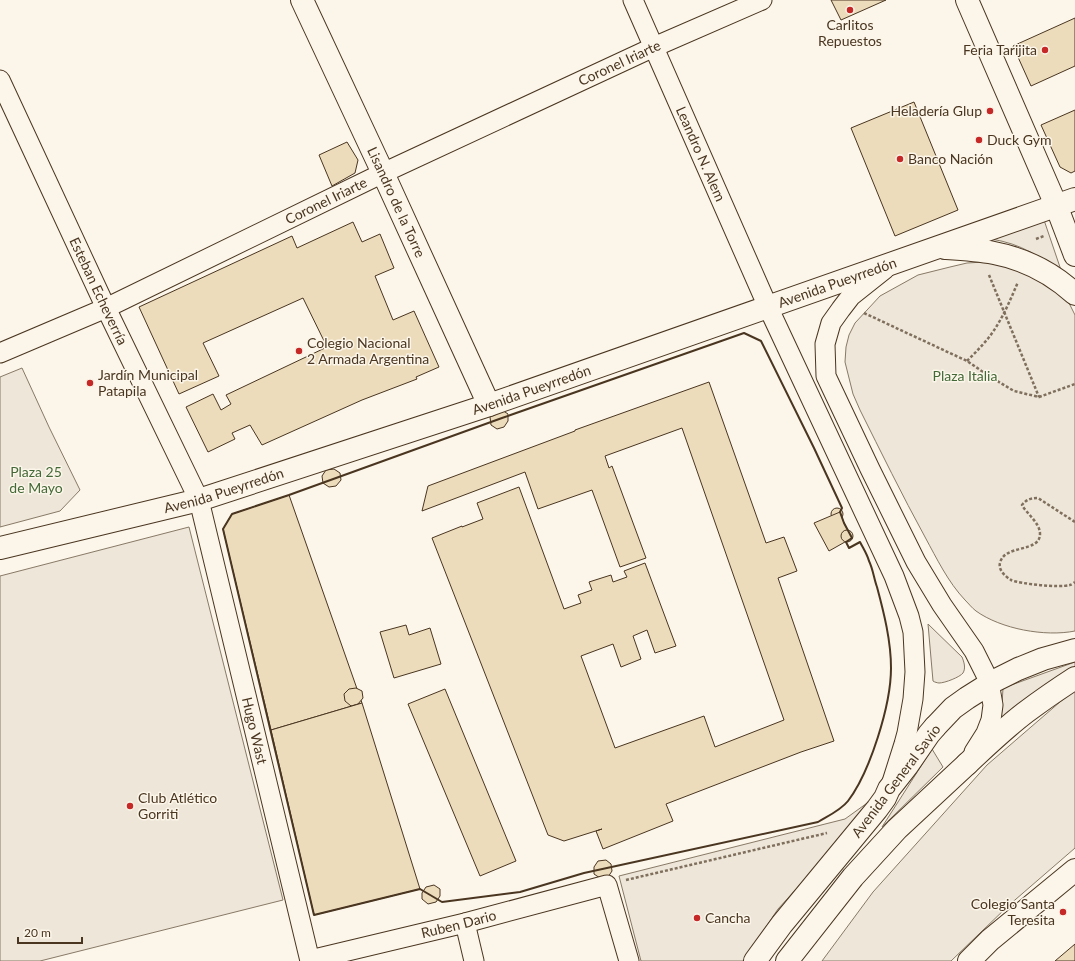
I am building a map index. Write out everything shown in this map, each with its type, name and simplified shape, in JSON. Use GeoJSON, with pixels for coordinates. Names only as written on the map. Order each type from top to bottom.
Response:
{"type":"FeatureCollection","features":[{"type":"Feature","properties":{"kind":"main road","name":"Lisandro de la Torre"},"geometry":{"type":"LineString","coordinates":[[302,0],[489,405]]}},
{"type":"Feature","properties":{"kind":"main road"},"geometry":{"type":"LineString","coordinates":[[967,0],[1065,202],[1075,255]]}},
{"type":"Feature","properties":{"kind":"main road","name":"Avenida Pueyrredón"},"geometry":{"type":"LineString","coordinates":[[0,548],[199,500],[489,405],[1065,202]]}},
{"type":"Feature","properties":{"kind":"main road"},"geometry":{"type":"LineString","coordinates":[[940,247],[993,253],[1026,262],[1050,274],[1075,294]]}},
{"type":"Feature","properties":{"kind":"main road","name":"Avenida General Savio"},"geometry":{"type":"LineString","coordinates":[[755,961],[782,924],[877,809],[885,798],[889,789],[929,734],[953,708],[989,684],[1018,669],[1043,659],[1075,650]]}},
{"type":"Feature","properties":{"kind":"main road","name":"Avenida General Savio"},"geometry":{"type":"LineString","coordinates":[[787,961],[853,877],[897,829],[1000,734],[1026,712],[1075,678]]}},
{"type":"Feature","properties":{"kind":"main road"},"geometry":{"type":"LineString","coordinates":[[969,961],[990,940],[1075,870]]}},
{"type":"Feature","properties":{"kind":"street","name":"Leandro N. Alem"},"geometry":{"type":"LineString","coordinates":[[633,0],[768,307],[894,576],[910,616],[914,645],[913,699],[904,744],[889,789]]}},
{"type":"Feature","properties":{"kind":"street","name":"Coronel Iriarte"},"geometry":{"type":"LineString","coordinates":[[0,354],[106,308],[383,173],[654,47],[762,0]]}},
{"type":"Feature","properties":{"kind":"street","name":"Esteban Echeverría"},"geometry":{"type":"LineString","coordinates":[[0,80],[106,308],[199,500]]}},
{"type":"Feature","properties":{"kind":"street"},"geometry":{"type":"LineString","coordinates":[[891,264],[851,296],[831,323],[825,344],[826,376],[870,470],[916,562],[942,605],[974,651],[983,667],[989,684],[993,705],[991,720],[986,733],[967,764]]}},
{"type":"Feature","properties":{"kind":"street","name":"Hugo Wast"},"geometry":{"type":"LineString","coordinates":[[199,500],[310,961]]}},
{"type":"Feature","properties":{"kind":"street"},"geometry":{"type":"LineString","coordinates":[[607,885],[629,961]]}},
{"type":"Feature","properties":{"kind":"street","name":"Ruben Dario"},"geometry":{"type":"LineString","coordinates":[[310,961],[465,923],[607,885]]}},
{"type":"Feature","properties":{"kind":"street"},"geometry":{"type":"LineString","coordinates":[[465,923],[474,961]]}},
{"type":"Feature","properties":{"kind":"path"},"geometry":{"type":"LineString","coordinates":[[967,361],[985,342],[1004,312],[1036,239],[1026,216]]}},
{"type":"Feature","properties":{"kind":"path"},"geometry":{"type":"LineString","coordinates":[[987,269],[1039,397]]}},
{"type":"Feature","properties":{"kind":"path"},"geometry":{"type":"LineString","coordinates":[[863,313],[967,361],[1014,391],[1039,397],[1075,384]]}},
{"type":"Feature","properties":{"kind":"path"},"geometry":{"type":"LineString","coordinates":[[1075,522],[1038,498],[1026,500],[1022,506],[1025,512],[1038,527],[1040,534],[1038,540],[1034,544],[1007,553],[1000,562],[1000,568],[1004,574],[1010,579],[1016,581],[1058,586],[1070,585],[1075,582]]}},
{"type":"Feature","properties":{"kind":"path"},"geometry":{"type":"LineString","coordinates":[[607,885],[833,832]]}},
{"type":"Feature","properties":{"kind":"green space"},"geometry":{"type":"Polygon","coordinates":[[[1044,220],[1063,276],[1046,262],[1030,252],[1012,244],[991,239],[1044,220]]]}},
{"type":"Feature","properties":{"kind":"green space","name":"Plaza Italia"},"geometry":{"type":"Polygon","coordinates":[[[984,262],[1016,268],[1060,293],[1070,305],[1075,315],[1075,631],[1050,633],[1010,627],[986,617],[970,606],[948,578],[900,489],[853,394],[845,362],[846,347],[849,335],[855,323],[880,296],[918,275],[967,263],[984,262]]]}},
{"type":"Feature","properties":{"kind":"green space","name":"Plaza 25 de Mayo"},"geometry":{"type":"Polygon","coordinates":[[[22,368],[80,490],[60,511],[0,527],[0,377],[22,368]]]}},
{"type":"Feature","properties":{"kind":"green space","name":"Club Atlético Gorriti"},"geometry":{"type":"Polygon","coordinates":[[[189,527],[283,900],[40,961],[0,961],[0,576],[189,527]]]}},
{"type":"Feature","properties":{"kind":"green space"},"geometry":{"type":"Polygon","coordinates":[[[928,624],[962,657],[964,663],[963,673],[942,683],[933,681],[928,624]]]}},
{"type":"Feature","properties":{"kind":"green space"},"geometry":{"type":"Polygon","coordinates":[[[1075,662],[1075,667],[1001,721],[1003,688],[1075,662]]]}},
{"type":"Feature","properties":{"kind":"green space"},"geometry":{"type":"Polygon","coordinates":[[[1075,689],[1075,848],[1008,906],[951,961],[822,961],[873,892],[987,765],[1075,689]]]}},
{"type":"Feature","properties":{"kind":"green space"},"geometry":{"type":"Polygon","coordinates":[[[932,749],[943,767],[882,827],[932,749]]]}},
{"type":"Feature","properties":{"kind":"green space"},"geometry":{"type":"Polygon","coordinates":[[[881,793],[857,822],[778,909],[743,961],[641,961],[619,876],[845,819],[881,793]]]}},
{"type":"Feature","properties":{"kind":"building","name":"Carlitos Repuestos"},"geometry":{"type":"Polygon","coordinates":[[[831,0],[886,0],[841,20],[831,0]]]}},
{"type":"Feature","properties":{"kind":"building","name":"Feria Tarijita"},"geometry":{"type":"Polygon","coordinates":[[[1075,18],[1075,66],[1031,86],[1013,46],[1075,18]]]}},
{"type":"Feature","properties":{"kind":"building","name":"Banco Nación"},"geometry":{"type":"Polygon","coordinates":[[[914,102],[958,210],[895,236],[851,128],[914,102]]]}},
{"type":"Feature","properties":{"kind":"building"},"geometry":{"type":"Polygon","coordinates":[[[1075,110],[1075,171],[1071,173],[1060,167],[1041,125],[1075,110]]]}},
{"type":"Feature","properties":{"kind":"building"},"geometry":{"type":"Polygon","coordinates":[[[347,142],[358,160],[355,173],[332,186],[319,155],[347,142]]]}},
{"type":"Feature","properties":{"kind":"building"},"geometry":{"type":"Polygon","coordinates":[[[353,222],[362,242],[380,234],[394,268],[375,276],[393,320],[414,311],[439,367],[416,377],[417,379],[362,400],[262,445],[250,425],[232,433],[235,439],[208,452],[186,407],[213,394],[221,410],[231,404],[226,395],[327,347],[303,298],[203,343],[219,376],[179,394],[139,307],[292,236],[297,248],[353,222]]]}},
{"type":"Feature","properties":{"kind":"building"},"geometry":{"type":"Polygon","coordinates":[[[709,382],[766,543],[784,537],[797,571],[778,578],[834,741],[801,752],[666,804],[673,821],[603,849],[596,831],[602,829],[564,841],[548,835],[432,538],[483,519],[477,503],[519,487],[564,609],[581,603],[578,595],[592,590],[589,582],[611,575],[613,582],[627,577],[624,571],[645,563],[676,646],[655,653],[647,630],[633,636],[641,659],[621,667],[613,644],[581,656],[615,748],[704,716],[715,747],[784,720],[682,428],[605,456],[609,468],[612,466],[646,558],[620,567],[592,490],[538,509],[525,472],[422,511],[428,486],[575,430],[709,382]]]}},
{"type":"Feature","properties":{"kind":"building"},"geometry":{"type":"Polygon","coordinates":[[[502,410],[508,414],[508,421],[504,427],[497,429],[491,425],[490,417],[495,412],[502,410]]]}},
{"type":"Feature","properties":{"kind":"building"},"geometry":{"type":"Polygon","coordinates":[[[334,469],[340,473],[341,480],[336,486],[329,487],[323,483],[322,476],[326,470],[334,469]]]}},
{"type":"Feature","properties":{"kind":"building"},"geometry":{"type":"Polygon","coordinates":[[[289,495],[362,703],[271,730],[223,529],[232,514],[289,495]]]}},
{"type":"Feature","properties":{"kind":"building"},"geometry":{"type":"Polygon","coordinates":[[[835,508],[839,508],[843,514],[839,520],[835,520],[831,516],[831,512],[835,508]]]}},
{"type":"Feature","properties":{"kind":"building"},"geometry":{"type":"Polygon","coordinates":[[[840,512],[852,538],[829,551],[814,523],[840,512]]]}},
{"type":"Feature","properties":{"kind":"building"},"geometry":{"type":"Polygon","coordinates":[[[845,530],[849,530],[853,536],[849,542],[845,542],[841,538],[841,534],[845,530]]]}},
{"type":"Feature","properties":{"kind":"building"},"geometry":{"type":"Polygon","coordinates":[[[406,625],[409,635],[430,628],[441,664],[394,678],[380,632],[406,625]]]}},
{"type":"Feature","properties":{"kind":"building"},"geometry":{"type":"Polygon","coordinates":[[[356,688],[362,691],[363,698],[358,704],[351,706],[345,701],[344,694],[349,689],[356,688]]]}},
{"type":"Feature","properties":{"kind":"building"},"geometry":{"type":"Polygon","coordinates":[[[445,689],[516,861],[480,876],[408,704],[445,689]]]}},
{"type":"Feature","properties":{"kind":"building"},"geometry":{"type":"Polygon","coordinates":[[[362,703],[420,889],[314,915],[271,730],[362,703]]]}},
{"type":"Feature","properties":{"kind":"building"},"geometry":{"type":"Polygon","coordinates":[[[606,860],[611,864],[612,871],[608,877],[600,878],[594,874],[594,867],[598,861],[606,860]]]}},
{"type":"Feature","properties":{"kind":"building"},"geometry":{"type":"Polygon","coordinates":[[[434,885],[440,889],[440,896],[436,902],[428,904],[422,899],[422,893],[426,887],[434,885]]]}},
{"type":"Feature","properties":{"kind":"building"},"geometry":{"type":"Polygon","coordinates":[[[1075,944],[1075,961],[1055,961],[1075,944]]]}},
{"type":"Feature","properties":{"kind":"wall"},"geometry":{"type":"LineString","coordinates":[[744,333],[761,341],[842,508],[840,512],[852,538],[846,542],[849,548],[860,542],[867,556],[885,617],[891,658],[890,683],[887,700],[878,738],[864,773],[848,801],[838,810],[818,822],[584,873],[520,892],[442,902],[420,889],[314,915],[223,529],[232,514],[744,333]]}},
{"type":"Feature","properties":{"kind":"place","name":"Carlitos Repuestos"},"geometry":{"type":"Point","coordinates":[850,10]}},
{"type":"Feature","properties":{"kind":"place","name":"Feria Tarijita"},"geometry":{"type":"Point","coordinates":[1045,50]}},
{"type":"Feature","properties":{"kind":"place","name":"Heladería Glup"},"geometry":{"type":"Point","coordinates":[990,111]}},
{"type":"Feature","properties":{"kind":"place","name":"Duck Gym"},"geometry":{"type":"Point","coordinates":[979,140]}},
{"type":"Feature","properties":{"kind":"place","name":"Banco Nación"},"geometry":{"type":"Point","coordinates":[900,159]}},
{"type":"Feature","properties":{"kind":"place","name":"Colegio Nacional 2 Armada Argentina"},"geometry":{"type":"Point","coordinates":[299,351]}},
{"type":"Feature","properties":{"kind":"place","name":"Jardín Municipal Patapila"},"geometry":{"type":"Point","coordinates":[90,383]}},
{"type":"Feature","properties":{"kind":"place","name":"Club Atlético Gorriti"},"geometry":{"type":"Point","coordinates":[130,806]}},
{"type":"Feature","properties":{"kind":"place","name":"Colegio Santa Teresita"},"geometry":{"type":"Point","coordinates":[1063,912]}},
{"type":"Feature","properties":{"kind":"place","name":"Cancha"},"geometry":{"type":"Point","coordinates":[697,918]}}]}
